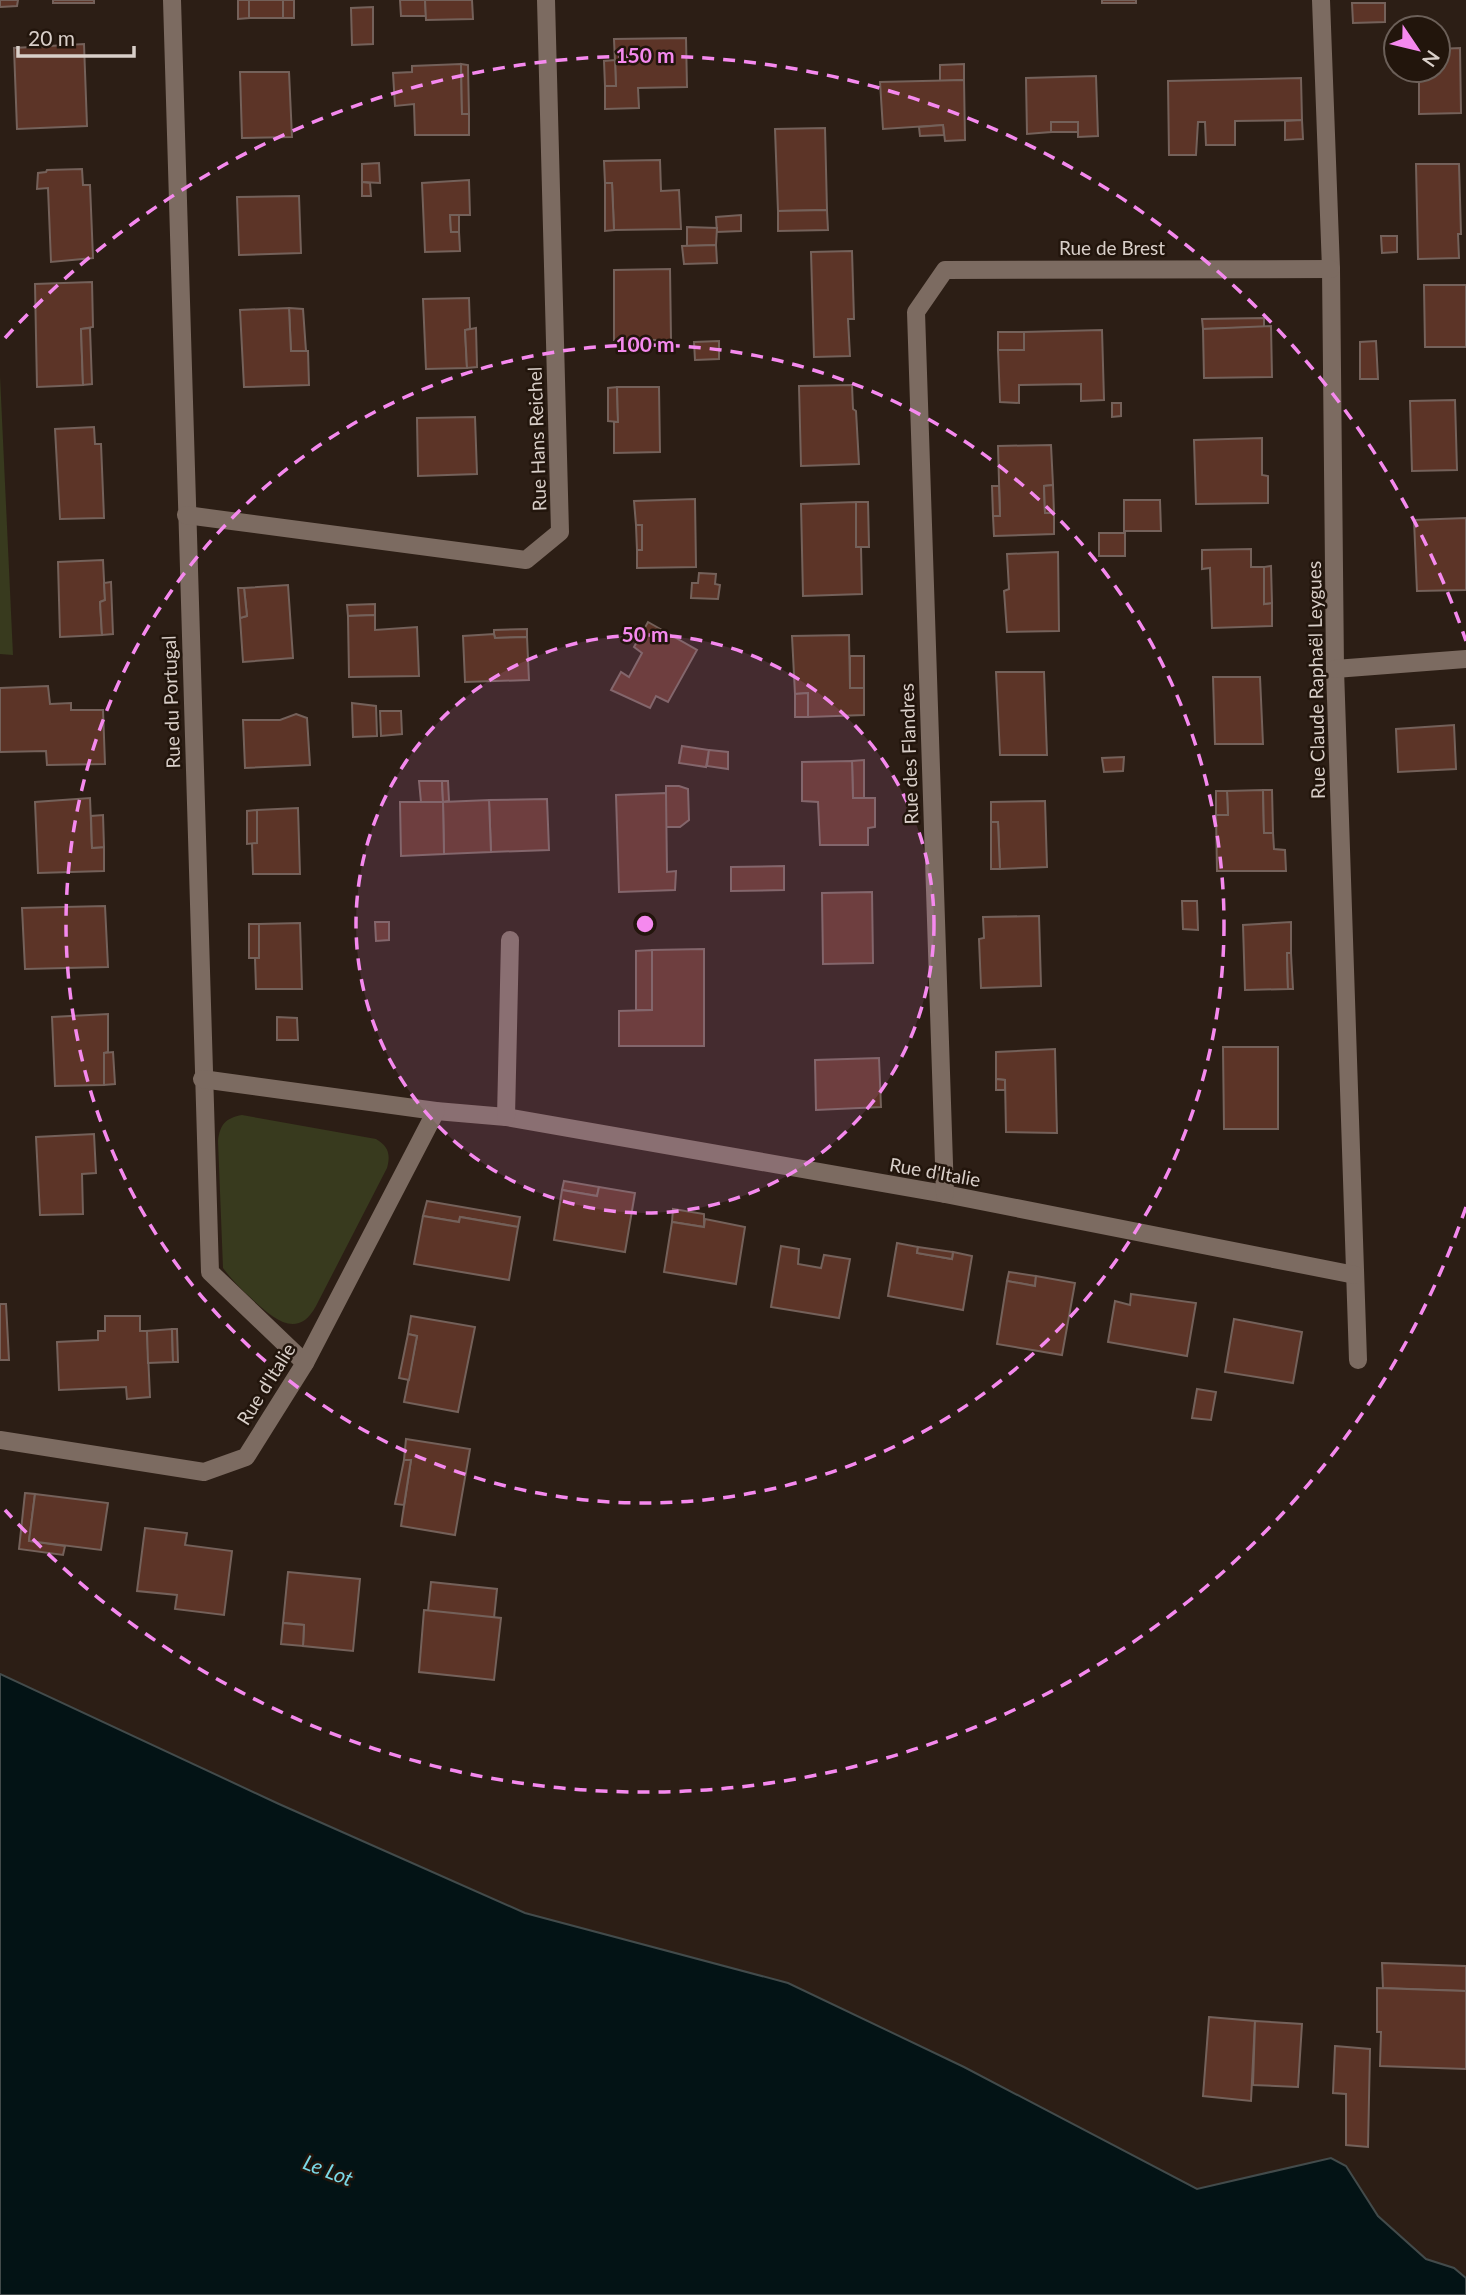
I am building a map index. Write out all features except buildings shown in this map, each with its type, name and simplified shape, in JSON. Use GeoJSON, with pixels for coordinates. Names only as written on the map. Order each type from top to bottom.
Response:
{"type":"FeatureCollection","features":[{"type":"Feature","properties":{"kind":"street","name":"Rue du Portugal"},"geometry":{"type":"LineString","coordinates":[[172,0],[202,1079],[210,1272],[305,1363]]}},
{"type":"Feature","properties":{"kind":"street","name":"Rue Hans Reichel"},"geometry":{"type":"LineString","coordinates":[[186,515],[526,560],[561,533],[546,0]]}},
{"type":"Feature","properties":{"kind":"street","name":"Rue Claude Raphaël Leygues"},"geometry":{"type":"LineString","coordinates":[[1321,0],[1331,269],[1335,668],[1358,1360]]}},
{"type":"Feature","properties":{"kind":"street","name":"Rue de Brest"},"geometry":{"type":"LineString","coordinates":[[916,312],[946,270],[1331,269]]}},
{"type":"Feature","properties":{"kind":"street","name":"Rue des Flandres"},"geometry":{"type":"LineString","coordinates":[[916,312],[945,1194]]}},
{"type":"Feature","properties":{"kind":"street"},"geometry":{"type":"LineString","coordinates":[[1335,668],[1466,660]]}},
{"type":"Feature","properties":{"kind":"street"},"geometry":{"type":"LineString","coordinates":[[506,1117],[510,940]]}},
{"type":"Feature","properties":{"kind":"street","name":"Rue d'Italie"},"geometry":{"type":"LineString","coordinates":[[202,1079],[436,1111],[506,1117],[945,1194],[1355,1275]]}},
{"type":"Feature","properties":{"kind":"street","name":"Rue d'Italie"},"geometry":{"type":"LineString","coordinates":[[0,1440],[204,1472],[246,1457],[305,1363],[436,1111]]}},
{"type":"Feature","properties":{"kind":"green space"},"geometry":{"type":"Polygon","coordinates":[[[0,376],[13,655],[0,654],[0,376]]]}},
{"type":"Feature","properties":{"kind":"green space"},"geometry":{"type":"Polygon","coordinates":[[[242,1115],[376,1139],[388,1151],[387,1168],[316,1306],[309,1317],[300,1322],[292,1324],[275,1318],[232,1280],[223,1268],[218,1141],[220,1130],[225,1123],[242,1115]]]}},
{"type":"Feature","properties":{"kind":"water","name":"Le Lot"},"geometry":{"type":"Polygon","coordinates":[[[0,1674],[279,1804],[525,1913],[788,1983],[964,2067],[1197,2189],[1331,2158],[1346,2166],[1378,2216],[1426,2259],[1454,2268],[1466,2278],[1466,2295],[0,2295],[0,1674]]]}}]}
